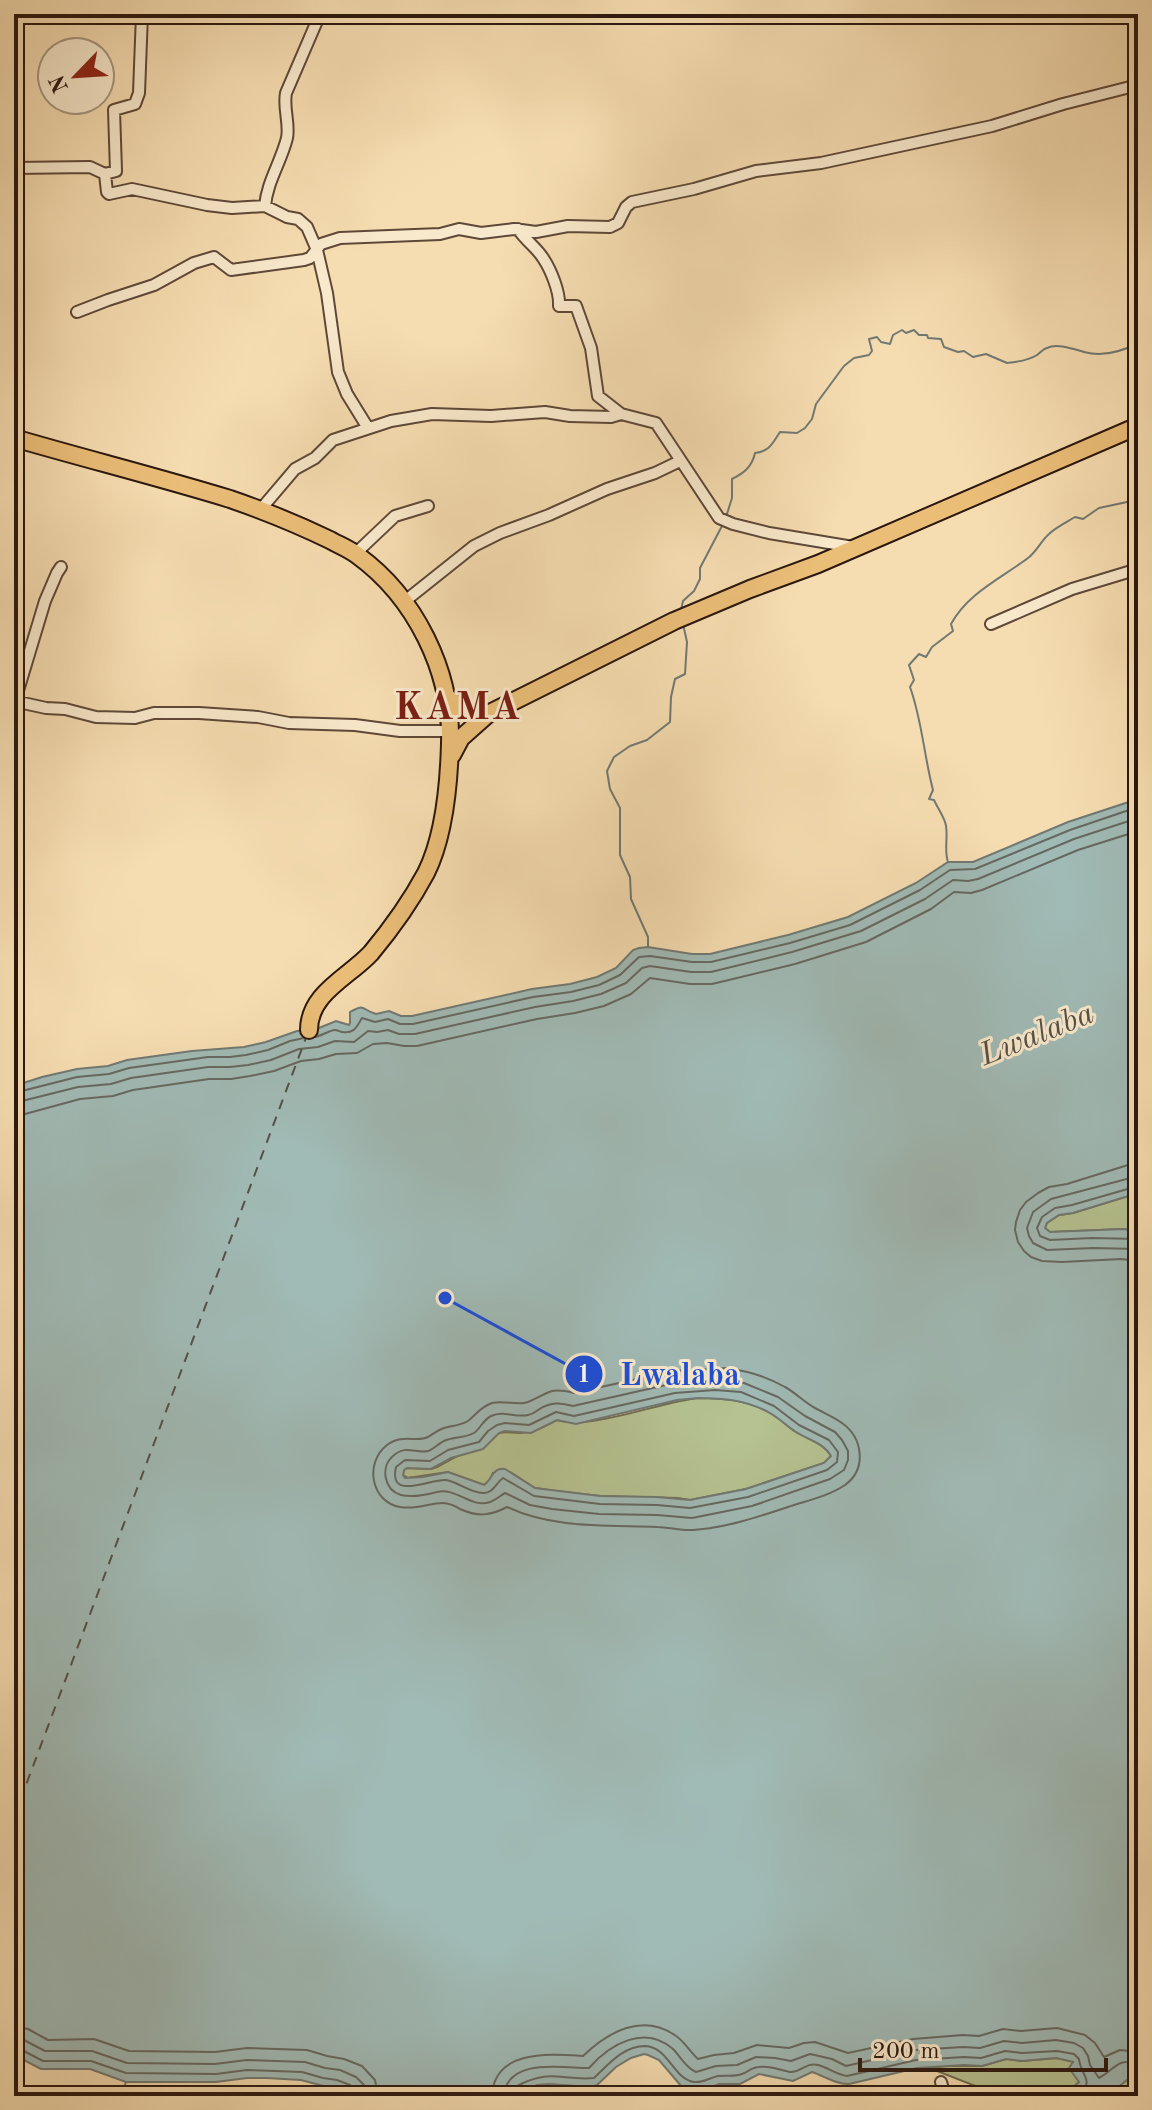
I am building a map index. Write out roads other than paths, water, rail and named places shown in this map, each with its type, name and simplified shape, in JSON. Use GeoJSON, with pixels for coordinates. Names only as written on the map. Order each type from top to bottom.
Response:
{"type":"FeatureCollection","features":[{"type":"Feature","properties":{"kind":"main road"},"geometry":{"type":"LineString","coordinates":[[450,760],[461,738],[488,714],[680,618],[818,564],[1138,426]]}},
{"type":"Feature","properties":{"kind":"main road"},"geometry":{"type":"LineString","coordinates":[[14,438],[171,481],[295,522],[356,553],[405,601],[426,636],[447,697],[450,731],[450,760],[437,842],[426,872],[388,932],[369,955],[330,987],[309,1021],[309,1030]]}},
{"type":"Feature","properties":{"kind":"main road"},"geometry":{"type":"LineString","coordinates":[[447,697],[465,711],[488,714]]}},
{"type":"Feature","properties":{"kind":"street"},"geometry":{"type":"LineString","coordinates":[[14,168],[90,167],[105,174],[116,171],[114,110],[137,102],[142,14]]}},
{"type":"Feature","properties":{"kind":"street"},"geometry":{"type":"LineString","coordinates":[[265,206],[266,194],[288,136],[286,93],[320,14]]}},
{"type":"Feature","properties":{"kind":"street"},"geometry":{"type":"LineString","coordinates":[[77,312],[154,285],[194,263],[214,257],[231,270],[304,260],[310,258],[321,244],[340,238],[440,234],[459,229],[485,233],[518,229],[536,232],[568,226],[610,227],[618,223],[632,202],[694,189],[756,171],[821,163],[992,126],[1138,85]]}},
{"type":"Feature","properties":{"kind":"street"},"geometry":{"type":"LineString","coordinates":[[105,174],[109,194],[132,189],[207,205],[232,208],[265,206],[300,220],[309,229],[317,250],[338,372],[368,428]]}},
{"type":"Feature","properties":{"kind":"street"},"geometry":{"type":"LineString","coordinates":[[518,229],[544,260],[559,295],[559,306],[576,306],[591,348],[598,394],[621,414],[656,423],[719,518],[769,533],[855,547]]}},
{"type":"Feature","properties":{"kind":"street"},"geometry":{"type":"LineString","coordinates":[[261,509],[295,469],[315,458],[333,440],[391,421],[432,414],[491,416],[545,412],[611,417],[621,414]]}},
{"type":"Feature","properties":{"kind":"street"},"geometry":{"type":"LineString","coordinates":[[405,601],[474,546],[680,461]]}},
{"type":"Feature","properties":{"kind":"street"},"geometry":{"type":"LineString","coordinates":[[356,553],[395,516],[428,506]]}},
{"type":"Feature","properties":{"kind":"street"},"geometry":{"type":"LineString","coordinates":[[61,567],[45,601],[14,703],[65,709],[96,717],[135,718],[154,713],[199,713],[400,731],[450,731]]}},
{"type":"Feature","properties":{"kind":"street"},"geometry":{"type":"LineString","coordinates":[[991,624],[1072,589],[1138,569]]}},
{"type":"Feature","properties":{"kind":"street"},"geometry":{"type":"LineString","coordinates":[[941,2082],[945,2096]]}},
{"type":"Feature","properties":{"kind":"water"},"geometry":{"type":"Polygon","coordinates":[[[1138,799],[1138,1193],[1059,1215],[1045,1228],[1050,1232],[1124,1229],[1138,1232],[1138,2086],[1127,2080],[1112,2096],[1062,2096],[1079,2082],[1069,2068],[1073,2062],[1056,2058],[1006,2059],[982,2066],[917,2068],[849,2084],[835,2082],[812,2072],[793,2081],[759,2074],[740,2084],[719,2084],[694,2090],[682,2087],[659,2060],[644,2054],[616,2067],[591,2087],[537,2085],[507,2096],[361,2096],[301,2080],[247,2078],[216,2082],[126,2082],[90,2069],[41,2069],[14,2055],[14,1086],[42,1077],[127,1060],[244,1047],[297,1031],[314,1030],[336,1021],[349,1025],[350,1012],[358,1008],[376,1014],[389,1011],[412,1016],[532,989],[570,984],[616,968],[633,950],[639,948],[710,954],[788,935],[848,917],[916,883],[948,862],[973,862],[1068,822],[1138,799]],[[698,1398],[677,1400],[576,1424],[557,1420],[531,1433],[505,1431],[483,1449],[451,1458],[431,1469],[407,1468],[403,1475],[405,1478],[423,1477],[448,1472],[484,1485],[495,1472],[505,1469],[535,1488],[600,1496],[690,1500],[746,1489],[824,1463],[831,1456],[820,1445],[753,1405],[698,1398]]]}},
{"type":"Feature","properties":{"kind":"waterway"},"geometry":{"type":"LineString","coordinates":[[726,517],[732,498],[732,479],[747,469],[755,453],[770,446],[780,432],[797,433],[805,428],[812,419],[816,404],[844,366],[872,351],[869,339],[877,337],[881,342],[890,344],[893,335],[902,330],[906,333],[914,330],[919,335],[941,339],[944,347],[958,352],[964,351],[973,357],[986,354],[1007,363],[1030,359],[1051,347],[1105,354],[1138,343]]}},
{"type":"Feature","properties":{"kind":"waterway"},"geometry":{"type":"LineString","coordinates":[[948,862],[945,823],[934,800],[929,799],[933,790],[910,687],[914,680],[909,665],[919,654],[926,657],[932,647],[953,631],[951,624],[966,604],[1028,558],[1055,529],[1075,517],[1083,519],[1099,508],[1127,502],[1138,495]]}},
{"type":"Feature","properties":{"kind":"waterway"},"geometry":{"type":"LineString","coordinates":[[681,610],[683,601],[694,591],[700,579],[700,568],[723,524]]}},
{"type":"Feature","properties":{"kind":"waterway"},"geometry":{"type":"LineString","coordinates":[[648,947],[648,937],[631,899],[630,877],[620,855],[620,808],[610,789],[607,771],[614,757],[630,746],[647,740],[670,722],[675,679],[685,674],[687,642],[683,624]]}},
{"type":"Feature","properties":{"kind":"waterway"},"geometry":{"type":"LineString","coordinates":[[121,2096],[126,2082]]}},
{"type":"Feature","properties":{"kind":"place","name":"Lwalaba"},"geometry":{"type":"Point","coordinates":[445,1298]}},
{"type":"Feature","properties":{"kind":"district","name":"KAMA"},"geometry":{"type":"Point","coordinates":[458,706]}}]}
